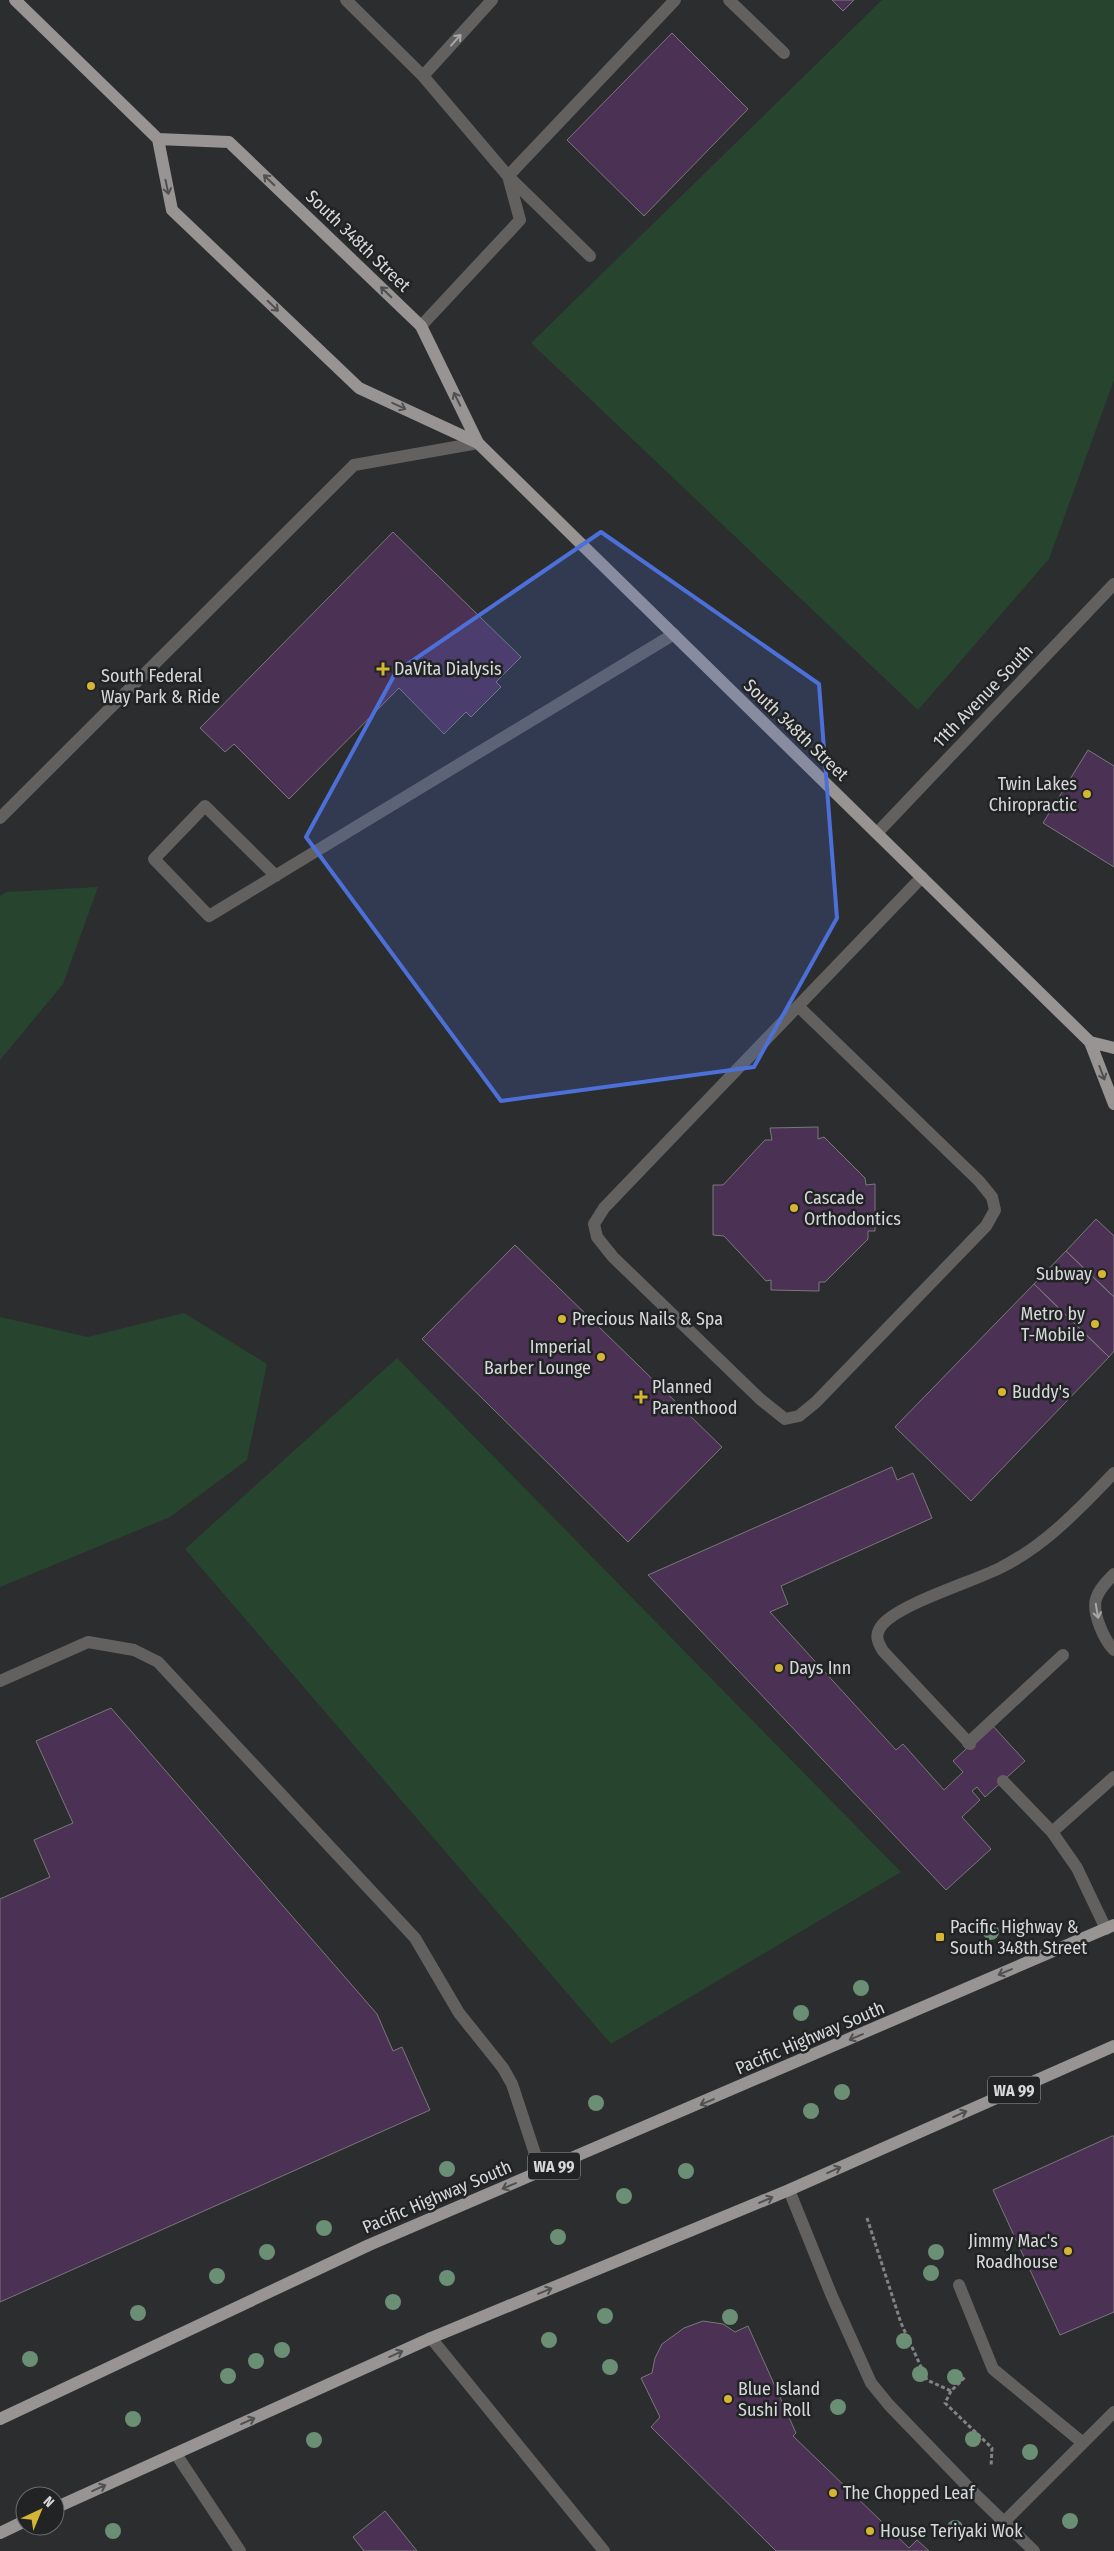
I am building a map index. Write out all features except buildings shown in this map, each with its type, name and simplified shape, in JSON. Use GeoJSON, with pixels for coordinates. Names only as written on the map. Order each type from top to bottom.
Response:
{"type":"FeatureCollection","features":[{"type":"Feature","properties":{"kind":"main road"},"geometry":{"type":"LineString","coordinates":[[15,0],[158,139]]}},
{"type":"Feature","properties":{"kind":"main road","name":"South 348th Street"},"geometry":{"type":"LineString","coordinates":[[478,443],[422,326],[230,142],[158,139],[172,210],[359,388],[478,443],[1090,1042],[1114,1104]]}},
{"type":"Feature","properties":{"kind":"main road"},"geometry":{"type":"LineString","coordinates":[[1090,1042],[1114,1048]]}},
{"type":"Feature","properties":{"kind":"main road","name":"Pacific Highway South"},"geometry":{"type":"LineString","coordinates":[[0,2419],[369,2245],[1110,1927]]}},
{"type":"Feature","properties":{"kind":"main road","name":"WA 99"},"geometry":{"type":"LineString","coordinates":[[65,2504],[431,2338],[790,2190],[1114,2046]]}},
{"type":"Feature","properties":{"kind":"main road"},"geometry":{"type":"LineString","coordinates":[[0,2532],[15,2525]]}},
{"type":"Feature","properties":{"kind":"lane"},"geometry":{"type":"LineString","coordinates":[[346,0],[423,76],[508,176],[590,256]]}},
{"type":"Feature","properties":{"kind":"lane"},"geometry":{"type":"LineString","coordinates":[[423,76],[492,0]]}},
{"type":"Feature","properties":{"kind":"lane"},"geometry":{"type":"LineString","coordinates":[[508,176],[675,0]]}},
{"type":"Feature","properties":{"kind":"lane"},"geometry":{"type":"LineString","coordinates":[[729,0],[784,52]]}},
{"type":"Feature","properties":{"kind":"lane"},"geometry":{"type":"LineString","coordinates":[[422,326],[520,220],[508,176]]}},
{"type":"Feature","properties":{"kind":"lane"},"geometry":{"type":"LineString","coordinates":[[2,811],[354,465],[478,443]]}},
{"type":"Feature","properties":{"kind":"lane","name":"11th Avenue South"},"geometry":{"type":"LineString","coordinates":[[877,833],[1114,584]]}},
{"type":"Feature","properties":{"kind":"lane"},"geometry":{"type":"LineString","coordinates":[[276,876],[205,806],[154,859],[209,916],[276,876],[674,634]]}},
{"type":"Feature","properties":{"kind":"lane"},"geometry":{"type":"LineString","coordinates":[[799,1007],[978,1180],[992,1197],[995,1210],[986,1226],[816,1402],[799,1416],[785,1419],[760,1399],[613,1258],[596,1237],[594,1228],[596,1218],[922,877]]}},
{"type":"Feature","properties":{"kind":"lane"},"geometry":{"type":"LineString","coordinates":[[1063,1655],[969,1744],[883,1651],[877,1639],[877,1632],[887,1620],[907,1608],[1000,1568],[1031,1550],[1060,1529],[1114,1473]]}},
{"type":"Feature","properties":{"kind":"lane"},"geometry":{"type":"LineString","coordinates":[[1114,1574],[1101,1588],[1095,1601],[1099,1621],[1109,1645],[1114,1650]]}},
{"type":"Feature","properties":{"kind":"lane"},"geometry":{"type":"LineString","coordinates":[[0,1681],[88,1642],[134,1650],[158,1662],[415,1938],[459,2013],[503,2068],[512,2084],[541,2172]]}},
{"type":"Feature","properties":{"kind":"lane"},"geometry":{"type":"LineString","coordinates":[[1052,1832],[1114,1777]]}},
{"type":"Feature","properties":{"kind":"lane"},"geometry":{"type":"LineString","coordinates":[[1003,1781],[1052,1832],[1077,1868],[1110,1927]]}},
{"type":"Feature","properties":{"kind":"lane"},"geometry":{"type":"LineString","coordinates":[[790,2190],[831,2294],[871,2382],[896,2412],[1034,2551]]}},
{"type":"Feature","properties":{"kind":"lane"},"geometry":{"type":"LineString","coordinates":[[959,2286],[993,2370],[1083,2443]]}},
{"type":"Feature","properties":{"kind":"lane"},"geometry":{"type":"LineString","coordinates":[[431,2338],[604,2551]]}},
{"type":"Feature","properties":{"kind":"lane"},"geometry":{"type":"LineString","coordinates":[[1004,2522],[1114,2412]]}},
{"type":"Feature","properties":{"kind":"lane"},"geometry":{"type":"LineString","coordinates":[[176,2454],[240,2551]]}},
{"type":"Feature","properties":{"kind":"path"},"geometry":{"type":"LineString","coordinates":[[867,2218],[901,2323],[927,2380],[951,2391],[970,2372]]}},
{"type":"Feature","properties":{"kind":"highlighted area"},"geometry":{"type":"Polygon","coordinates":[[[601,532],[819,684],[837,918],[754,1067],[501,1101],[306,837],[396,672],[601,532]]]}},
{"type":"Feature","properties":{"kind":"green space"},"geometry":{"type":"Polygon","coordinates":[[[882,0],[1114,0],[1114,380],[1049,559],[918,710],[531,343],[882,0]]]}},
{"type":"Feature","properties":{"kind":"green space"},"geometry":{"type":"Polygon","coordinates":[[[98,887],[63,984],[0,1060],[0,896],[6,892],[98,887]]]}},
{"type":"Feature","properties":{"kind":"green space"},"geometry":{"type":"Polygon","coordinates":[[[184,1313],[267,1364],[247,1460],[170,1517],[0,1587],[0,1317],[88,1337],[184,1313]]]}},
{"type":"Feature","properties":{"kind":"green space"},"geometry":{"type":"Polygon","coordinates":[[[397,1358],[901,1872],[611,2044],[185,1549],[397,1358]]]}},
{"type":"Feature","properties":{"kind":"place","name":"DaVita Dialysis"},"geometry":{"type":"Point","coordinates":[383,669]}},
{"type":"Feature","properties":{"kind":"place","name":"South Federal Way Park & Ride"},"geometry":{"type":"Point","coordinates":[91,686]}},
{"type":"Feature","properties":{"kind":"place","name":"Twin Lakes Chiropractic"},"geometry":{"type":"Point","coordinates":[1087,794]}},
{"type":"Feature","properties":{"kind":"place","name":"Cascade Orthodontics"},"geometry":{"type":"Point","coordinates":[794,1208]}},
{"type":"Feature","properties":{"kind":"place","name":"Subway"},"geometry":{"type":"Point","coordinates":[1102,1274]}},
{"type":"Feature","properties":{"kind":"place","name":"Precious Nails & Spa"},"geometry":{"type":"Point","coordinates":[562,1319]}},
{"type":"Feature","properties":{"kind":"place","name":"Metro by T-Mobile"},"geometry":{"type":"Point","coordinates":[1095,1324]}},
{"type":"Feature","properties":{"kind":"place","name":"Imperial Barber Lounge"},"geometry":{"type":"Point","coordinates":[601,1357]}},
{"type":"Feature","properties":{"kind":"place","name":"Buddy's"},"geometry":{"type":"Point","coordinates":[1002,1392]}},
{"type":"Feature","properties":{"kind":"place","name":"Planned Parenthood"},"geometry":{"type":"Point","coordinates":[641,1397]}},
{"type":"Feature","properties":{"kind":"place","name":"Days Inn"},"geometry":{"type":"Point","coordinates":[779,1668]}},
{"type":"Feature","properties":{"kind":"place","name":"Pacific Highway & South 348th Street"},"geometry":{"type":"Point","coordinates":[940,1937]}},
{"type":"Feature","properties":{"kind":"place","name":"Jimmy Mac's Roadhouse"},"geometry":{"type":"Point","coordinates":[1068,2251]}},
{"type":"Feature","properties":{"kind":"place","name":"Blue Island Sushi Roll"},"geometry":{"type":"Point","coordinates":[728,2399]}},
{"type":"Feature","properties":{"kind":"place","name":"The Chopped Leaf"},"geometry":{"type":"Point","coordinates":[833,2493]}},
{"type":"Feature","properties":{"kind":"place","name":"House Teriyaki Wok"},"geometry":{"type":"Point","coordinates":[870,2531]}}]}
